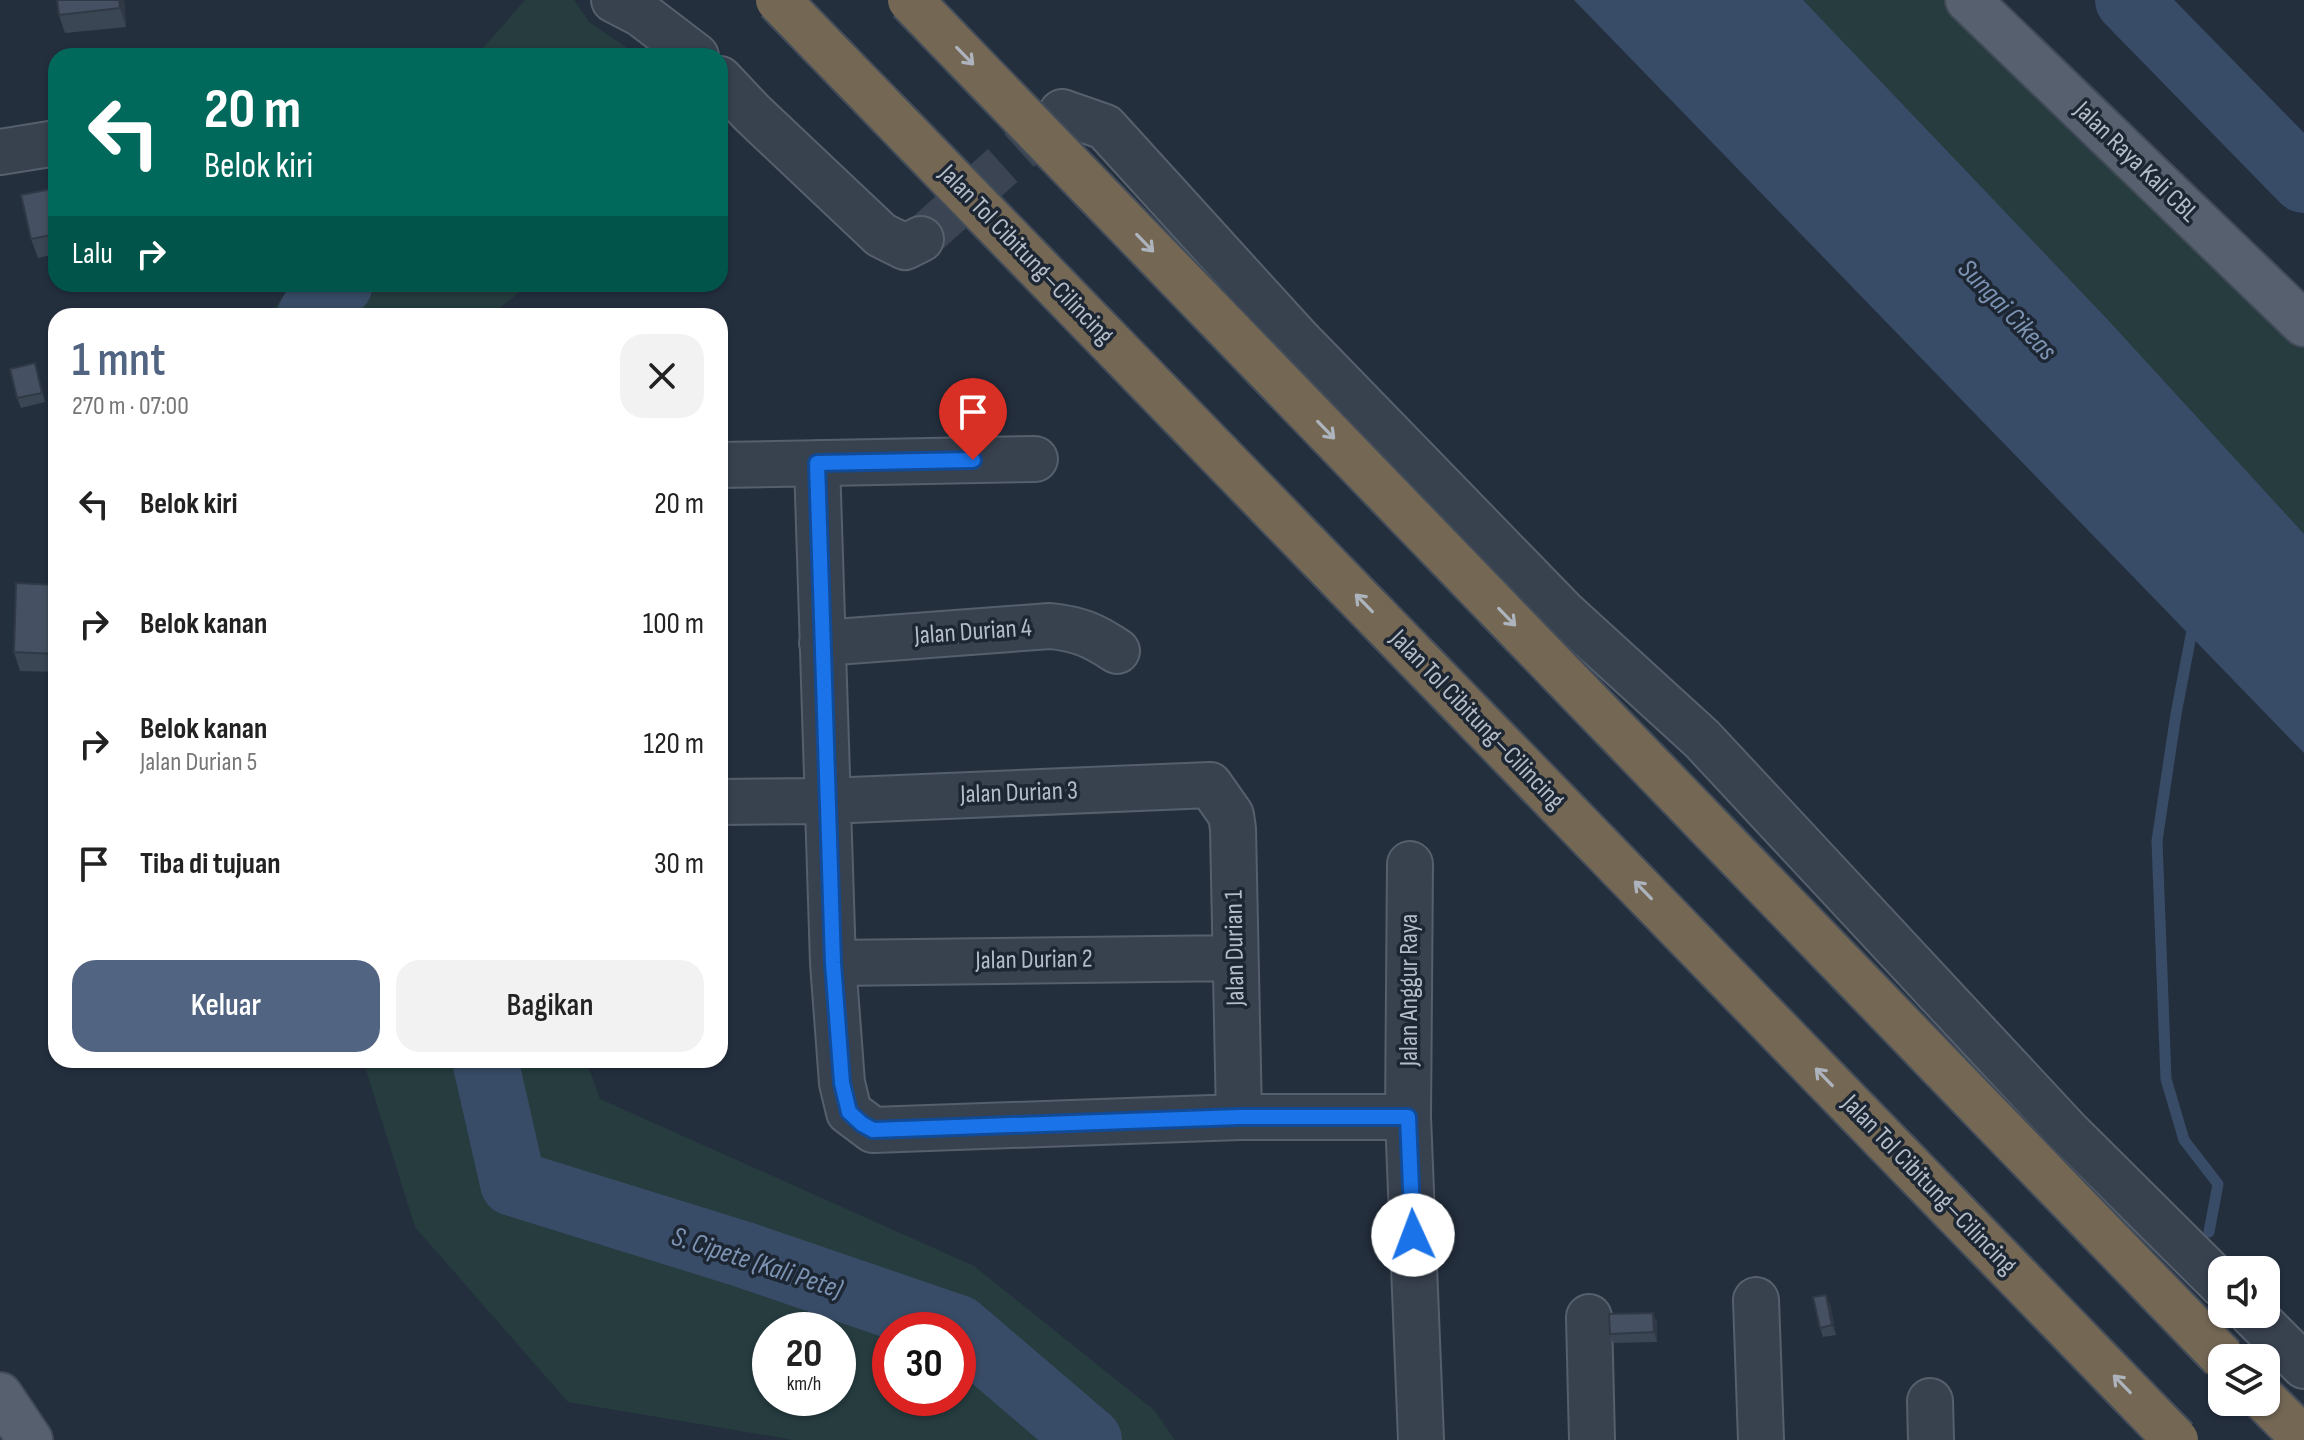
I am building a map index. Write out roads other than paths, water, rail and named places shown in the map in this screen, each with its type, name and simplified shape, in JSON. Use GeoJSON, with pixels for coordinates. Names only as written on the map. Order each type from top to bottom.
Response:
{"type":"FeatureCollection","features":[{"type":"Feature","properties":{"kind":"highway","name":"Jalan Tol Cibitung–Cilincing"},"geometry":{"type":"LineString","coordinates":[[778,0],[2176,1440]]}},
{"type":"Feature","properties":{"kind":"highway"},"geometry":{"type":"LineString","coordinates":[[910,0],[2209,1344]]}},
{"type":"Feature","properties":{"kind":"highway"},"geometry":{"type":"LineString","coordinates":[[2280,1415],[2304,1439]]}},
{"type":"Feature","properties":{"kind":"main road","name":"Jalan Raya Kali CBL"},"geometry":{"type":"LineString","coordinates":[[1968,0],[2304,324]]}},
{"type":"Feature","properties":{"kind":"main road"},"geometry":{"type":"LineString","coordinates":[[0,1395],[30,1440]]}},
{"type":"Feature","properties":{"kind":"street"},"geometry":{"type":"LineString","coordinates":[[627,7],[685,48]]}},
{"type":"Feature","properties":{"kind":"street"},"geometry":{"type":"LineString","coordinates":[[728,88],[881,235],[905,247],[921,239]]}},
{"type":"Feature","properties":{"kind":"street"},"geometry":{"type":"LineString","coordinates":[[1062,112],[1105,127],[1296,337],[1564,613],[1702,739],[2068,1132],[2208,1271]]}},
{"type":"Feature","properties":{"kind":"street"},"geometry":{"type":"LineString","coordinates":[[0,152],[48,144]]}},
{"type":"Feature","properties":{"kind":"street"},"geometry":{"type":"LineString","coordinates":[[728,465],[1035,459]]}},
{"type":"Feature","properties":{"kind":"street"},"geometry":{"type":"LineString","coordinates":[[817,463],[833,963],[844,1101],[849,1112],[873,1130],[1239,1117],[1408,1117]]}},
{"type":"Feature","properties":{"kind":"street","name":"Jalan Durian 4"},"geometry":{"type":"LineString","coordinates":[[822,643],[1050,626],[1075,628],[1117,651]]}},
{"type":"Feature","properties":{"kind":"street","name":"Jalan Durian 3"},"geometry":{"type":"LineString","coordinates":[[728,802],[827,801],[1210,785]]}},
{"type":"Feature","properties":{"kind":"street","name":"Jalan Durian 1"},"geometry":{"type":"LineString","coordinates":[[1210,785],[1231,815],[1239,1117]]}},
{"type":"Feature","properties":{"kind":"street","name":"Jalan Anggur Raya"},"geometry":{"type":"LineString","coordinates":[[1410,864],[1408,1117],[1421,1440]]}},
{"type":"Feature","properties":{"kind":"street","name":"Jalan Durian 2"},"geometry":{"type":"LineString","coordinates":[[833,963],[1235,958]]}},
{"type":"Feature","properties":{"kind":"street"},"geometry":{"type":"LineString","coordinates":[[1756,1300],[1761,1440]]}},
{"type":"Feature","properties":{"kind":"street"},"geometry":{"type":"LineString","coordinates":[[1589,1317],[1592,1440]]}},
{"type":"Feature","properties":{"kind":"street"},"geometry":{"type":"LineString","coordinates":[[2266,1328],[2304,1366]]}},
{"type":"Feature","properties":{"kind":"water","name":"Sungai Cikeas"},"geometry":{"type":"Polygon","coordinates":[[[1574,0],[1803,0],[2108,320],[2304,534],[2304,753],[1574,0]]]}},
{"type":"Feature","properties":{"kind":"waterway"},"geometry":{"type":"LineString","coordinates":[[2128,0],[2304,180]]}},
{"type":"Feature","properties":{"kind":"waterway","name":"S. Cipete (Kali Pete)"},"geometry":{"type":"LineString","coordinates":[[315,308],[332,292]]}},
{"type":"Feature","properties":{"kind":"waterway"},"geometry":{"type":"LineString","coordinates":[[2193,625],[2157,841],[2166,1079],[2184,1140],[2218,1184],[2209,1232]]}},
{"type":"Feature","properties":{"kind":"waterway","name":"S. Cipete (Kali Pete)"},"geometry":{"type":"LineString","coordinates":[[487,1068],[513,1183],[745,1255],[958,1328],[1089,1440]]}},
{"type":"Feature","properties":{"kind":"tunnel"},"geometry":{"type":"LineString","coordinates":[[921,239],[1062,112]]}}]}
